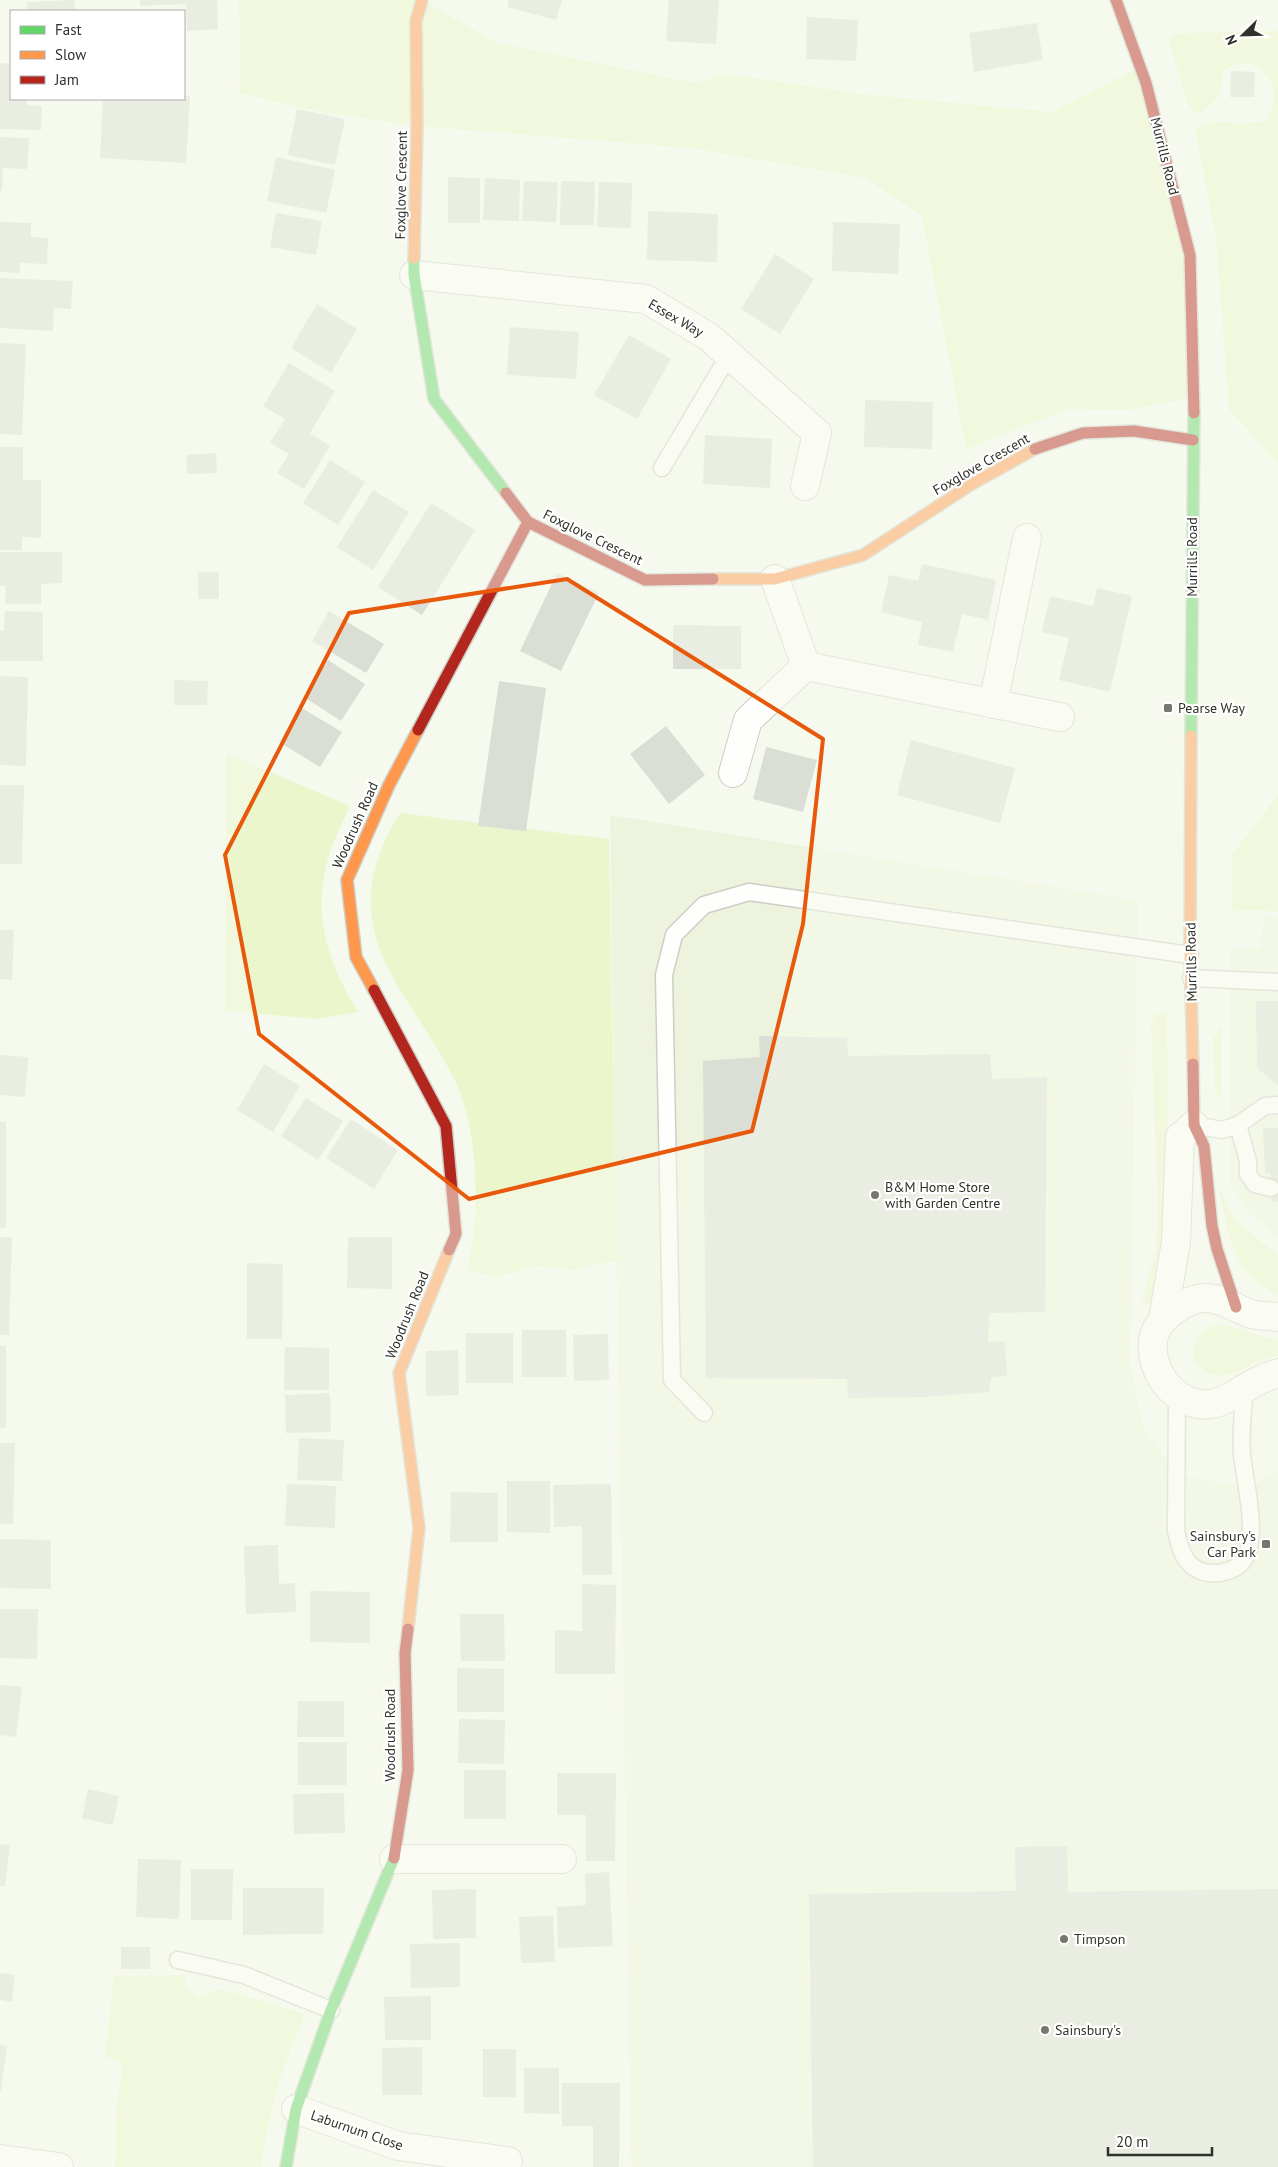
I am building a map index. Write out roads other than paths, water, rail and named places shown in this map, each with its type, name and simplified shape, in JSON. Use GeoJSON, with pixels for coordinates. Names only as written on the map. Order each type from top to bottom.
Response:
{"type":"FeatureCollection","features":[{"type":"Feature","properties":{"kind":"street","name":"Foxglove Crescent"},"geometry":{"type":"LineString","coordinates":[[422,0],[416,21],[417,126],[414,275],[434,400],[528,522],[645,580],[775,579],[863,555],[972,484],[1028,452],[1084,433],[1134,430],[1193,440]]}},
{"type":"Feature","properties":{"kind":"street","name":"Murrills Road"},"geometry":{"type":"LineString","coordinates":[[1116,0],[1146,83],[1190,255],[1196,397],[1193,440],[1190,955],[1194,1125],[1204,1146],[1212,1226],[1217,1249],[1236,1307]]}},
{"type":"Feature","properties":{"kind":"street","name":"Essex Way"},"geometry":{"type":"LineString","coordinates":[[414,275],[646,299],[709,337],[817,433],[805,486]]}},
{"type":"Feature","properties":{"kind":"street","name":"Woodrush Road"},"geometry":{"type":"LineString","coordinates":[[286,2167],[296,2109],[331,2010],[394,1859],[408,1770],[405,1653],[419,1528],[399,1373],[456,1234],[446,1126],[356,957],[347,880],[389,785],[528,522]]}},
{"type":"Feature","properties":{"kind":"street"},"geometry":{"type":"LineString","coordinates":[[992,704],[1027,538]]}},
{"type":"Feature","properties":{"kind":"street"},"geometry":{"type":"LineString","coordinates":[[775,579],[806,666]]}},
{"type":"Feature","properties":{"kind":"street"},"geometry":{"type":"LineString","coordinates":[[806,666],[1060,717]]}},
{"type":"Feature","properties":{"kind":"street"},"geometry":{"type":"LineString","coordinates":[[733,773],[748,720],[806,666]]}},
{"type":"Feature","properties":{"kind":"street"},"geometry":{"type":"LineString","coordinates":[[1194,1125],[1180,1136],[1176,1242],[1163,1319],[1153,1340],[1155,1360],[1162,1380],[1177,1396],[1198,1404],[1220,1403],[1261,1379],[1278,1373]]}},
{"type":"Feature","properties":{"kind":"street"},"geometry":{"type":"LineString","coordinates":[[1163,1319],[1174,1309],[1195,1299],[1218,1299],[1255,1314],[1278,1317]]}},
{"type":"Feature","properties":{"kind":"street"},"geometry":{"type":"LineString","coordinates":[[394,1859],[562,1859]]}},
{"type":"Feature","properties":{"kind":"street","name":"Laburnum Close"},"geometry":{"type":"LineString","coordinates":[[296,2109],[398,2146],[508,2161]]}},
{"type":"Feature","properties":{"kind":"street"},"geometry":{"type":"LineString","coordinates":[[0,2159],[59,2167]]}},
{"type":"Feature","properties":{"kind":"lane"},"geometry":{"type":"LineString","coordinates":[[662,468],[729,355]]}},
{"type":"Feature","properties":{"kind":"lane"},"geometry":{"type":"LineString","coordinates":[[704,1414],[672,1380],[664,976],[674,935],[704,905],[750,892],[1190,955]]}},
{"type":"Feature","properties":{"kind":"lane"},"geometry":{"type":"LineString","coordinates":[[1191,978],[1278,982]]}},
{"type":"Feature","properties":{"kind":"lane"},"geometry":{"type":"LineString","coordinates":[[1194,1125],[1222,1130],[1238,1125],[1265,1106],[1278,1105]]}},
{"type":"Feature","properties":{"kind":"lane"},"geometry":{"type":"LineString","coordinates":[[1238,1125],[1248,1161],[1248,1174],[1255,1184],[1270,1188]]}},
{"type":"Feature","properties":{"kind":"lane"},"geometry":{"type":"LineString","coordinates":[[1177,1396],[1176,1532],[1181,1551],[1190,1565],[1205,1574],[1235,1568],[1246,1556],[1251,1540],[1246,1473],[1242,1454],[1244,1389]]}},
{"type":"Feature","properties":{"kind":"lane"},"geometry":{"type":"LineString","coordinates":[[178,1960],[244,1975],[331,2010]]}},
{"type":"Feature","properties":{"kind":"place","name":"Pearse Way"},"geometry":{"type":"Point","coordinates":[1168,708]}},
{"type":"Feature","properties":{"kind":"place","name":"B&M Home Store with Garden Centre"},"geometry":{"type":"Point","coordinates":[875,1195]}},
{"type":"Feature","properties":{"kind":"place","name":"Sainsbury's Car Park"},"geometry":{"type":"Point","coordinates":[1266,1544]}},
{"type":"Feature","properties":{"kind":"place","name":"Timpson"},"geometry":{"type":"Point","coordinates":[1064,1939]}},
{"type":"Feature","properties":{"kind":"place","name":"Sainsbury's"},"geometry":{"type":"Point","coordinates":[1045,2030]}}]}
